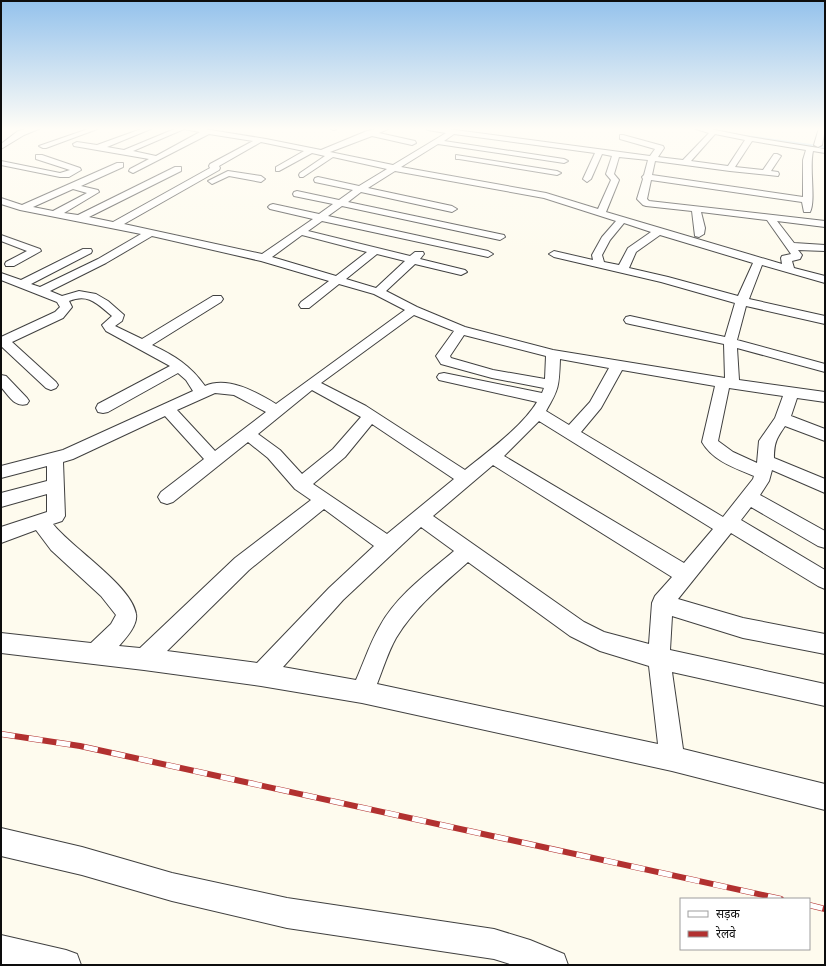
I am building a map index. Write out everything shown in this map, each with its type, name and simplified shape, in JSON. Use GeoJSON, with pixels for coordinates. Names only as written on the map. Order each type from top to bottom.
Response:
{"type":"FeatureCollection","features":[{"type":"Feature","properties":{"kind":"street"},"geometry":{"type":"LineString","coordinates":[[49,173],[61,176],[69,173]]}},
{"type":"Feature","properties":{"kind":"street"},"geometry":{"type":"LineString","coordinates":[[23,208],[102,173]]}},
{"type":"Feature","properties":{"kind":"street"},"geometry":{"type":"LineString","coordinates":[[78,219],[170,173]]}},
{"type":"Feature","properties":{"kind":"street"},"geometry":{"type":"LineString","coordinates":[[162,188],[189,173]]}},
{"type":"Feature","properties":{"kind":"street"},"geometry":{"type":"LineString","coordinates":[[1,201],[23,208],[78,219],[96,222],[112,220],[207,173]]}},
{"type":"Feature","properties":{"kind":"street"},"geometry":{"type":"LineString","coordinates":[[212,181],[228,173]]}},
{"type":"Feature","properties":{"kind":"street"},"geometry":{"type":"LineString","coordinates":[[228,173],[261,179]]}},
{"type":"Feature","properties":{"kind":"street"},"geometry":{"type":"LineString","coordinates":[[264,258],[339,203],[385,173]]}},
{"type":"Feature","properties":{"kind":"street"},"geometry":{"type":"LineString","coordinates":[[425,173],[547,193],[601,213],[825,280]]}},
{"type":"Feature","properties":{"kind":"street"},"geometry":{"type":"LineString","coordinates":[[538,173],[555,176],[557,173]]}},
{"type":"Feature","properties":{"kind":"street"},"geometry":{"type":"LineString","coordinates":[[587,179],[590,173]]}},
{"type":"Feature","properties":{"kind":"street"},"geometry":{"type":"LineString","coordinates":[[601,213],[615,180],[610,173]]}},
{"type":"Feature","properties":{"kind":"street"},"geometry":{"type":"LineString","coordinates":[[647,173],[808,200]]}},
{"type":"Feature","properties":{"kind":"street"},"geometry":{"type":"LineString","coordinates":[[599,264],[596,255],[606,239],[638,206],[647,173]]}},
{"type":"Feature","properties":{"kind":"street"},"geometry":{"type":"LineString","coordinates":[[648,173],[764,188]]}},
{"type":"Feature","properties":{"kind":"street"},"geometry":{"type":"LineString","coordinates":[[766,173],[775,174]]}},
{"type":"Feature","properties":{"kind":"street"},"geometry":{"type":"LineString","coordinates":[[806,222],[808,200],[807,173]]}},
{"type":"Feature","properties":{"kind":"street"},"geometry":{"type":"LineString","coordinates":[[198,178],[224,183]]}},
{"type":"Feature","properties":{"kind":"street"},"geometry":{"type":"LineString","coordinates":[[318,180],[452,209]]}},
{"type":"Feature","properties":{"kind":"street"},"geometry":{"type":"LineString","coordinates":[[54,214],[95,192],[72,186]]}},
{"type":"Feature","properties":{"kind":"street"},"geometry":{"type":"LineString","coordinates":[[296,194],[451,225],[500,237]]}},
{"type":"Feature","properties":{"kind":"street"},"geometry":{"type":"LineString","coordinates":[[638,206],[650,204],[825,224]]}},
{"type":"Feature","properties":{"kind":"street"},"geometry":{"type":"LineString","coordinates":[[273,206],[488,254]]}},
{"type":"Feature","properties":{"kind":"street"},"geometry":{"type":"LineString","coordinates":[[696,210],[700,228],[699,234]]}},
{"type":"Feature","properties":{"kind":"street"},"geometry":{"type":"LineString","coordinates":[[770,218],[791,246],[796,257],[786,258],[789,270]]}},
{"type":"Feature","properties":{"kind":"street"},"geometry":{"type":"LineString","coordinates":[[112,220],[150,233],[264,258],[378,292],[413,310],[461,330],[553,354],[618,366],[825,397]]}},
{"type":"Feature","properties":{"kind":"street"},"geometry":{"type":"LineString","coordinates":[[378,292],[451,225]]}},
{"type":"Feature","properties":{"kind":"street"},"geometry":{"type":"LineString","coordinates":[[622,270],[632,250],[659,230]]}},
{"type":"Feature","properties":{"kind":"street"},"geometry":{"type":"LineString","coordinates":[[300,232],[461,272]]}},
{"type":"Feature","properties":{"kind":"street"},"geometry":{"type":"LineString","coordinates":[[42,291],[102,261],[150,233]]}},
{"type":"Feature","properties":{"kind":"street"},"geometry":{"type":"LineString","coordinates":[[1,238],[36,251],[4,264]]}},
{"type":"Feature","properties":{"kind":"street"},"geometry":{"type":"LineString","coordinates":[[791,246],[825,248]]}},
{"type":"Feature","properties":{"kind":"street"},"geometry":{"type":"LineString","coordinates":[[21,284],[87,251]]}},
{"type":"Feature","properties":{"kind":"street"},"geometry":{"type":"LineString","coordinates":[[305,305],[375,251]]}},
{"type":"Feature","properties":{"kind":"street"},"geometry":{"type":"LineString","coordinates":[[554,254],[664,279],[741,301],[825,320]]}},
{"type":"Feature","properties":{"kind":"street"},"geometry":{"type":"LineString","coordinates":[[759,261],[741,301],[734,322],[730,342],[728,383],[710,442],[723,454],[825,486]]}},
{"type":"Feature","properties":{"kind":"street"},"geometry":{"type":"LineString","coordinates":[[1,276],[62,300],[66,307],[59,315],[3,341],[51,385]]}},
{"type":"Feature","properties":{"kind":"street"},"geometry":{"type":"LineString","coordinates":[[62,300],[82,293],[96,298],[118,315],[118,318],[111,322],[108,327],[180,366],[191,377],[202,393]]}},
{"type":"Feature","properties":{"kind":"street"},"geometry":{"type":"LineString","coordinates":[[142,345],[216,298]]}},
{"type":"Feature","properties":{"kind":"street"},"geometry":{"type":"LineString","coordinates":[[167,498],[311,384],[413,310]]}},
{"type":"Feature","properties":{"kind":"street"},"geometry":{"type":"LineString","coordinates":[[630,320],[730,342],[825,368]]}},
{"type":"Feature","properties":{"kind":"street"},"geometry":{"type":"LineString","coordinates":[[461,330],[443,356],[446,361],[550,392]]}},
{"type":"Feature","properties":{"kind":"street"},"geometry":{"type":"LineString","coordinates":[[260,675],[336,594],[388,545],[505,446],[538,413],[550,392],[553,354]]}},
{"type":"Feature","properties":{"kind":"street"},"geometry":{"type":"LineString","coordinates":[[103,408],[180,366]]}},
{"type":"Feature","properties":{"kind":"street"},"geometry":{"type":"LineString","coordinates":[[571,434],[596,405],[618,366]]}},
{"type":"Feature","properties":{"kind":"street"},"geometry":{"type":"LineString","coordinates":[[444,377],[550,392]]}},
{"type":"Feature","properties":{"kind":"street"},"geometry":{"type":"LineString","coordinates":[[1,379],[22,401]]}},
{"type":"Feature","properties":{"kind":"street"},"geometry":{"type":"LineString","coordinates":[[311,384],[370,416],[466,479]]}},
{"type":"Feature","properties":{"kind":"street"},"geometry":{"type":"LineString","coordinates":[[1,472],[55,458],[82,449],[213,388],[220,387],[240,391],[276,411]]}},
{"type":"Feature","properties":{"kind":"street"},"geometry":{"type":"LineString","coordinates":[[672,759],[659,658],[662,603],[749,497],[765,467],[767,441],[782,419],[790,399],[791,392]]}},
{"type":"Feature","properties":{"kind":"street"},"geometry":{"type":"LineString","coordinates":[[167,409],[214,460]]}},
{"type":"Feature","properties":{"kind":"street"},"geometry":{"type":"LineString","coordinates":[[538,413],[571,434],[727,525],[825,580]]}},
{"type":"Feature","properties":{"kind":"street"},"geometry":{"type":"LineString","coordinates":[[301,484],[339,453],[370,416]]}},
{"type":"Feature","properties":{"kind":"street"},"geometry":{"type":"LineString","coordinates":[[782,419],[825,435]]}},
{"type":"Feature","properties":{"kind":"street"},"geometry":{"type":"LineString","coordinates":[[248,434],[274,454],[301,484],[388,545]]}},
{"type":"Feature","properties":{"kind":"street"},"geometry":{"type":"LineString","coordinates":[[492,456],[686,575]]}},
{"type":"Feature","properties":{"kind":"street"},"geometry":{"type":"LineString","coordinates":[[1,535],[56,516],[55,458]]}},
{"type":"Feature","properties":{"kind":"street"},"geometry":{"type":"LineString","coordinates":[[1,500],[55,485]]}},
{"type":"Feature","properties":{"kind":"street"},"geometry":{"type":"LineString","coordinates":[[749,497],[825,540]]}},
{"type":"Feature","properties":{"kind":"street"},"geometry":{"type":"LineString","coordinates":[[144,659],[242,564],[323,500]]}},
{"type":"Feature","properties":{"kind":"street"},"geometry":{"type":"LineString","coordinates":[[421,517],[577,629],[600,641],[659,658],[825,695]]}},
{"type":"Feature","properties":{"kind":"street"},"geometry":{"type":"LineString","coordinates":[[41,522],[58,544],[100,581],[124,607],[127,613],[124,623],[96,653]]}},
{"type":"Feature","properties":{"kind":"street"},"geometry":{"type":"LineString","coordinates":[[362,692],[388,632],[417,597],[468,550]]}},
{"type":"Feature","properties":{"kind":"street"},"geometry":{"type":"LineString","coordinates":[[662,603],[746,629],[825,644]]}},
{"type":"Feature","properties":{"kind":"street"},"geometry":{"type":"LineString","coordinates":[[1,643],[144,659],[260,675],[362,692],[672,759],[825,798]]}},
{"type":"Feature","properties":{"kind":"street"},"geometry":{"type":"LineString","coordinates":[[1,842],[82,861],[172,887],[287,913],[494,944],[530,955],[553,965]]}},
{"type":"Feature","properties":{"kind":"street"},"geometry":{"type":"LineString","coordinates":[[1,950],[66,965]]}},
{"type":"Feature","properties":{"kind":"railway"},"geometry":{"type":"LineString","coordinates":[[1,734],[80,746],[776,898]]}},
{"type":"Feature","properties":{"kind":"railway"},"geometry":{"type":"LineString","coordinates":[[810,905],[825,909]]}}]}
